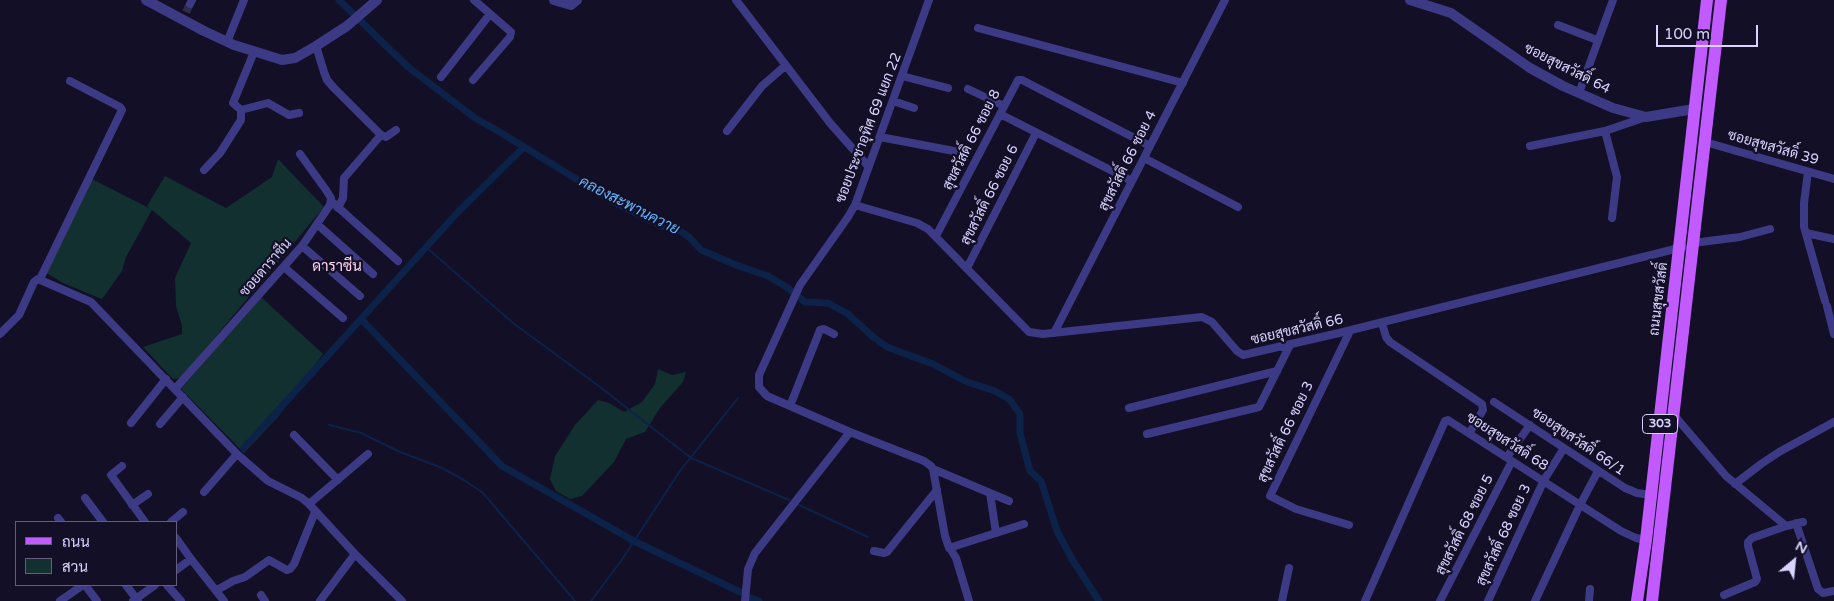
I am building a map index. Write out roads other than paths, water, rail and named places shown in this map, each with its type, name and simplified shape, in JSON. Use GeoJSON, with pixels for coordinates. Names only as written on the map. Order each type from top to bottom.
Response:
{"type":"FeatureCollection","features":[{"type":"Feature","properties":{"kind":"main road","name":"ถนนสุขสวัสดิ์"},"geometry":{"type":"LineString","coordinates":[[1652,601],[1673,414],[1689,246],[1694,109],[1707,0]]}},
{"type":"Feature","properties":{"kind":"main road","name":"ถนนสุขสวัสดิ์"},"geometry":{"type":"LineString","coordinates":[[1637,601],[1651,495],[1705,142],[1721,0]]}},
{"type":"Feature","properties":{"kind":"street"},"geometry":{"type":"LineString","coordinates":[[146,0],[184,16],[227,42],[282,60],[291,60],[316,46],[346,26],[377,0]]}},
{"type":"Feature","properties":{"kind":"street"},"geometry":{"type":"LineString","coordinates":[[227,42],[244,0]]}},
{"type":"Feature","properties":{"kind":"street"},"geometry":{"type":"LineString","coordinates":[[473,80],[510,37],[511,32],[474,0]]}},
{"type":"Feature","properties":{"kind":"street"},"geometry":{"type":"LineString","coordinates":[[554,0],[571,5],[576,0]]}},
{"type":"Feature","properties":{"kind":"street"},"geometry":{"type":"LineString","coordinates":[[736,0],[830,123],[868,166]]}},
{"type":"Feature","properties":{"kind":"street","name":"ซอยประชาอุทิศ 69 แยก 22"},"geometry":{"type":"LineString","coordinates":[[929,0],[855,205],[800,285],[760,372],[758,382],[762,392],[767,396],[928,463],[933,469],[1009,501]]}},
{"type":"Feature","properties":{"kind":"street","name":"สุขสวัสดิ์ 66 ซอย 4"},"geometry":{"type":"LineString","coordinates":[[1054,333],[1224,0]]}},
{"type":"Feature","properties":{"kind":"street","name":"ซอยสุขสวัสดิ์ 64"},"geometry":{"type":"LineString","coordinates":[[1411,0],[1451,13],[1530,68],[1613,108],[1646,117],[1694,109]]}},
{"type":"Feature","properties":{"kind":"street"},"geometry":{"type":"LineString","coordinates":[[1579,93],[1613,0]]}},
{"type":"Feature","properties":{"kind":"street"},"geometry":{"type":"LineString","coordinates":[[441,77],[490,14]]}},
{"type":"Feature","properties":{"kind":"street"},"geometry":{"type":"LineString","coordinates":[[1558,25],[1597,40]]}},
{"type":"Feature","properties":{"kind":"street"},"geometry":{"type":"LineString","coordinates":[[978,28],[1183,82]]}},
{"type":"Feature","properties":{"kind":"street"},"geometry":{"type":"LineString","coordinates":[[316,46],[328,80],[381,135],[386,137],[396,130]]}},
{"type":"Feature","properties":{"kind":"street"},"geometry":{"type":"LineString","coordinates":[[204,170],[220,153],[241,120],[241,110],[233,103],[254,52]]}},
{"type":"Feature","properties":{"kind":"street"},"geometry":{"type":"LineString","coordinates":[[727,131],[762,86],[785,66]]}},
{"type":"Feature","properties":{"kind":"street"},"geometry":{"type":"LineString","coordinates":[[902,76],[948,88]]}},
{"type":"Feature","properties":{"kind":"street","name":"สุขสวัสดิ์ 66 ซอย 8"},"geometry":{"type":"LineString","coordinates":[[936,236],[1018,80],[1022,80],[1150,146]]}},
{"type":"Feature","properties":{"kind":"street"},"geometry":{"type":"LineString","coordinates":[[0,334],[19,315],[34,282],[40,279],[122,110],[120,107],[70,81]]}},
{"type":"Feature","properties":{"kind":"street"},"geometry":{"type":"LineString","coordinates":[[968,89],[1004,106]]}},
{"type":"Feature","properties":{"kind":"street"},"geometry":{"type":"LineString","coordinates":[[893,100],[914,108]]}},
{"type":"Feature","properties":{"kind":"street"},"geometry":{"type":"LineString","coordinates":[[241,110],[268,104],[289,115],[298,113]]}},
{"type":"Feature","properties":{"kind":"street"},"geometry":{"type":"LineString","coordinates":[[1000,114],[1132,182]]}},
{"type":"Feature","properties":{"kind":"street"},"geometry":{"type":"LineString","coordinates":[[1530,146],[1604,131],[1646,117]]}},
{"type":"Feature","properties":{"kind":"street"},"geometry":{"type":"LineString","coordinates":[[1604,131],[1617,177],[1612,218]]}},
{"type":"Feature","properties":{"kind":"street","name":"สุขสวัสดิ์ 66 ซอย 6"},"geometry":{"type":"LineString","coordinates":[[967,268],[1036,133]]}},
{"type":"Feature","properties":{"kind":"street"},"geometry":{"type":"LineString","coordinates":[[338,208],[343,198],[344,178],[381,135]]}},
{"type":"Feature","properties":{"kind":"street"},"geometry":{"type":"LineString","coordinates":[[880,137],[954,151]]}},
{"type":"Feature","properties":{"kind":"street","name":"ซอยสุขสวัสดิ์ 39"},"geometry":{"type":"LineString","coordinates":[[1705,142],[1834,179]]}},
{"type":"Feature","properties":{"kind":"street"},"geometry":{"type":"LineString","coordinates":[[300,154],[326,190],[331,201],[398,261]]}},
{"type":"Feature","properties":{"kind":"street"},"geometry":{"type":"LineString","coordinates":[[1144,158],[1238,207]]}},
{"type":"Feature","properties":{"kind":"street"},"geometry":{"type":"LineString","coordinates":[[1808,172],[1803,216],[1834,334]]}},
{"type":"Feature","properties":{"kind":"street","name":"ซอยดาราซีน"},"geometry":{"type":"LineString","coordinates":[[175,389],[302,246],[331,201]]}},
{"type":"Feature","properties":{"kind":"street","name":"ซอยสุขสวัสดิ์ 66"},"geometry":{"type":"LineString","coordinates":[[855,205],[917,223],[936,236],[1029,332],[1043,334],[1202,318],[1212,322],[1242,355],[1350,331],[1689,246],[1740,237],[1770,229]]}},
{"type":"Feature","properties":{"kind":"street"},"geometry":{"type":"LineString","coordinates":[[317,224],[373,274]]}},
{"type":"Feature","properties":{"kind":"street"},"geometry":{"type":"LineString","coordinates":[[1806,233],[1834,239]]}},
{"type":"Feature","properties":{"kind":"street"},"geometry":{"type":"LineString","coordinates":[[302,246],[360,296]]}},
{"type":"Feature","properties":{"kind":"street"},"geometry":{"type":"LineString","coordinates":[[284,267],[343,318]]}},
{"type":"Feature","properties":{"kind":"street"},"geometry":{"type":"LineString","coordinates":[[40,279],[92,302],[237,454],[268,480],[302,498],[309,504],[402,601]]}},
{"type":"Feature","properties":{"kind":"street"},"geometry":{"type":"LineString","coordinates":[[1382,323],[1386,337],[1390,342],[1482,404],[1483,410],[1470,432]]}},
{"type":"Feature","properties":{"kind":"street"},"geometry":{"type":"LineString","coordinates":[[790,406],[820,330],[824,329],[834,334]]}},
{"type":"Feature","properties":{"kind":"street","name":"สุขสวัสดิ์ 66 ซอย 3"},"geometry":{"type":"LineString","coordinates":[[1349,526],[1296,509],[1270,496],[1350,331]]}},
{"type":"Feature","properties":{"kind":"street"},"geometry":{"type":"LineString","coordinates":[[1147,434],[1259,407],[1290,345]]}},
{"type":"Feature","properties":{"kind":"street"},"geometry":{"type":"LineString","coordinates":[[1129,408],[1277,370]]}},
{"type":"Feature","properties":{"kind":"street"},"geometry":{"type":"LineString","coordinates":[[131,423],[166,379]]}},
{"type":"Feature","properties":{"kind":"street"},"geometry":{"type":"LineString","coordinates":[[160,424],[183,397]]}},
{"type":"Feature","properties":{"kind":"street","name":"ซอยสุขสวัสดิ์ 66/1"},"geometry":{"type":"LineString","coordinates":[[1494,402],[1630,490],[1651,495]]}},
{"type":"Feature","properties":{"kind":"street"},"geometry":{"type":"LineString","coordinates":[[1673,414],[1719,470],[1786,526]]}},
{"type":"Feature","properties":{"kind":"street","name":"ซอยสุขสวัสดิ์ 68"},"geometry":{"type":"LineString","coordinates":[[1365,601],[1445,421],[1452,421],[1470,432],[1621,531],[1636,538],[1646,540]]}},
{"type":"Feature","properties":{"kind":"street"},"geometry":{"type":"LineString","coordinates":[[1735,484],[1779,452],[1834,422]]}},
{"type":"Feature","properties":{"kind":"street","name":"สุขสวัสดิ์ 68 ซอย 5"},"geometry":{"type":"LineString","coordinates":[[1440,601],[1510,459],[1530,424]]}},
{"type":"Feature","properties":{"kind":"street"},"geometry":{"type":"LineString","coordinates":[[744,601],[748,569],[755,553],[850,432]]}},
{"type":"Feature","properties":{"kind":"street"},"geometry":{"type":"LineString","coordinates":[[294,435],[338,480]]}},
{"type":"Feature","properties":{"kind":"street","name":"สุขสวัสดิ์ 68 ซอย 3"},"geometry":{"type":"LineString","coordinates":[[1488,601],[1544,480],[1564,448]]}},
{"type":"Feature","properties":{"kind":"street"},"geometry":{"type":"LineString","coordinates":[[204,492],[237,454]]}},
{"type":"Feature","properties":{"kind":"street"},"geometry":{"type":"LineString","coordinates":[[309,504],[368,454]]}},
{"type":"Feature","properties":{"kind":"street"},"geometry":{"type":"LineString","coordinates":[[122,466],[111,475],[144,521]]}},
{"type":"Feature","properties":{"kind":"street"},"geometry":{"type":"LineString","coordinates":[[933,469],[945,536],[949,548],[956,558],[969,601]]}},
{"type":"Feature","properties":{"kind":"street"},"geometry":{"type":"LineString","coordinates":[[1535,601],[1598,471]]}},
{"type":"Feature","properties":{"kind":"street"},"geometry":{"type":"LineString","coordinates":[[874,551],[884,554],[887,552],[936,490]]}},
{"type":"Feature","properties":{"kind":"street"},"geometry":{"type":"LineString","coordinates":[[990,493],[996,533]]}},
{"type":"Feature","properties":{"kind":"street"},"geometry":{"type":"LineString","coordinates":[[132,504],[148,494]]}},
{"type":"Feature","properties":{"kind":"street"},"geometry":{"type":"LineString","coordinates":[[84,498],[102,521]]}},
{"type":"Feature","properties":{"kind":"street"},"geometry":{"type":"LineString","coordinates":[[171,521],[183,512]]}},
{"type":"Feature","properties":{"kind":"street"},"geometry":{"type":"LineString","coordinates":[[217,590],[245,577],[269,560],[287,570],[290,569],[294,564],[315,512]]}},
{"type":"Feature","properties":{"kind":"street"},"geometry":{"type":"LineString","coordinates":[[1724,595],[1755,582],[1757,579],[1748,542],[1752,538],[1800,522],[1818,589],[1823,593],[1834,591]]}},
{"type":"Feature","properties":{"kind":"street"},"geometry":{"type":"LineString","coordinates":[[949,548],[1024,524]]}},
{"type":"Feature","properties":{"kind":"street"},"geometry":{"type":"LineString","coordinates":[[178,541],[224,601]]}},
{"type":"Feature","properties":{"kind":"street"},"geometry":{"type":"LineString","coordinates":[[320,601],[355,554]]}},
{"type":"Feature","properties":{"kind":"street"},"geometry":{"type":"LineString","coordinates":[[178,569],[191,560]]}},
{"type":"Feature","properties":{"kind":"street"},"geometry":{"type":"LineString","coordinates":[[1282,601],[1289,568]]}},
{"type":"Feature","properties":{"kind":"street"},"geometry":{"type":"LineString","coordinates":[[66,586],[71,593]]}},
{"type":"Feature","properties":{"kind":"street"},"geometry":{"type":"LineString","coordinates":[[60,601],[82,586]]}},
{"type":"Feature","properties":{"kind":"street"},"geometry":{"type":"LineString","coordinates":[[85,586],[97,601]]}},
{"type":"Feature","properties":{"kind":"street"},"geometry":{"type":"LineString","coordinates":[[127,586],[136,600],[154,586]]}},
{"type":"Feature","properties":{"kind":"street"},"geometry":{"type":"LineString","coordinates":[[168,586],[180,601]]}},
{"type":"Feature","properties":{"kind":"street"},"geometry":{"type":"LineString","coordinates":[[1589,601],[1590,589]]}},
{"type":"Feature","properties":{"kind":"waterway","name":"คลองสะพานควาย"},"geometry":{"type":"LineString","coordinates":[[339,0],[408,67],[475,118],[614,202],[661,226],[677,229],[689,237],[701,250],[768,276],[788,288],[805,302],[828,303],[848,314],[887,347],[933,364],[967,382],[995,391],[1009,399],[1020,414],[1020,433],[1030,471],[1041,481],[1057,531],[1072,559],[1099,601]]}},
{"type":"Feature","properties":{"kind":"waterway"},"geometry":{"type":"LineString","coordinates":[[244,448],[458,212],[524,147]]}},
{"type":"Feature","properties":{"kind":"waterway"},"geometry":{"type":"LineString","coordinates":[[426,247],[513,323],[600,387],[691,458],[789,500]]}},
{"type":"Feature","properties":{"kind":"waterway"},"geometry":{"type":"LineString","coordinates":[[361,319],[502,466],[634,541],[740,592]]}},
{"type":"Feature","properties":{"kind":"waterway"},"geometry":{"type":"LineString","coordinates":[[591,601],[621,561],[680,471],[738,398]]}},
{"type":"Feature","properties":{"kind":"waterway"},"geometry":{"type":"LineString","coordinates":[[329,425],[361,433],[398,451],[442,468],[483,493],[575,601]]}},
{"type":"Feature","properties":{"kind":"waterway"},"geometry":{"type":"LineString","coordinates":[[799,505],[868,537]]}},
{"type":"Feature","properties":{"kind":"waterway"},"geometry":{"type":"LineString","coordinates":[[751,598],[759,601]]}},
{"type":"Feature","properties":{"kind":"tunnel"},"geometry":{"type":"LineString","coordinates":[[186,12],[190,4]]}},
{"type":"Feature","properties":{"kind":"district","name":"ดาราซีน"},"geometry":{"type":"Point","coordinates":[337,267]}}]}
